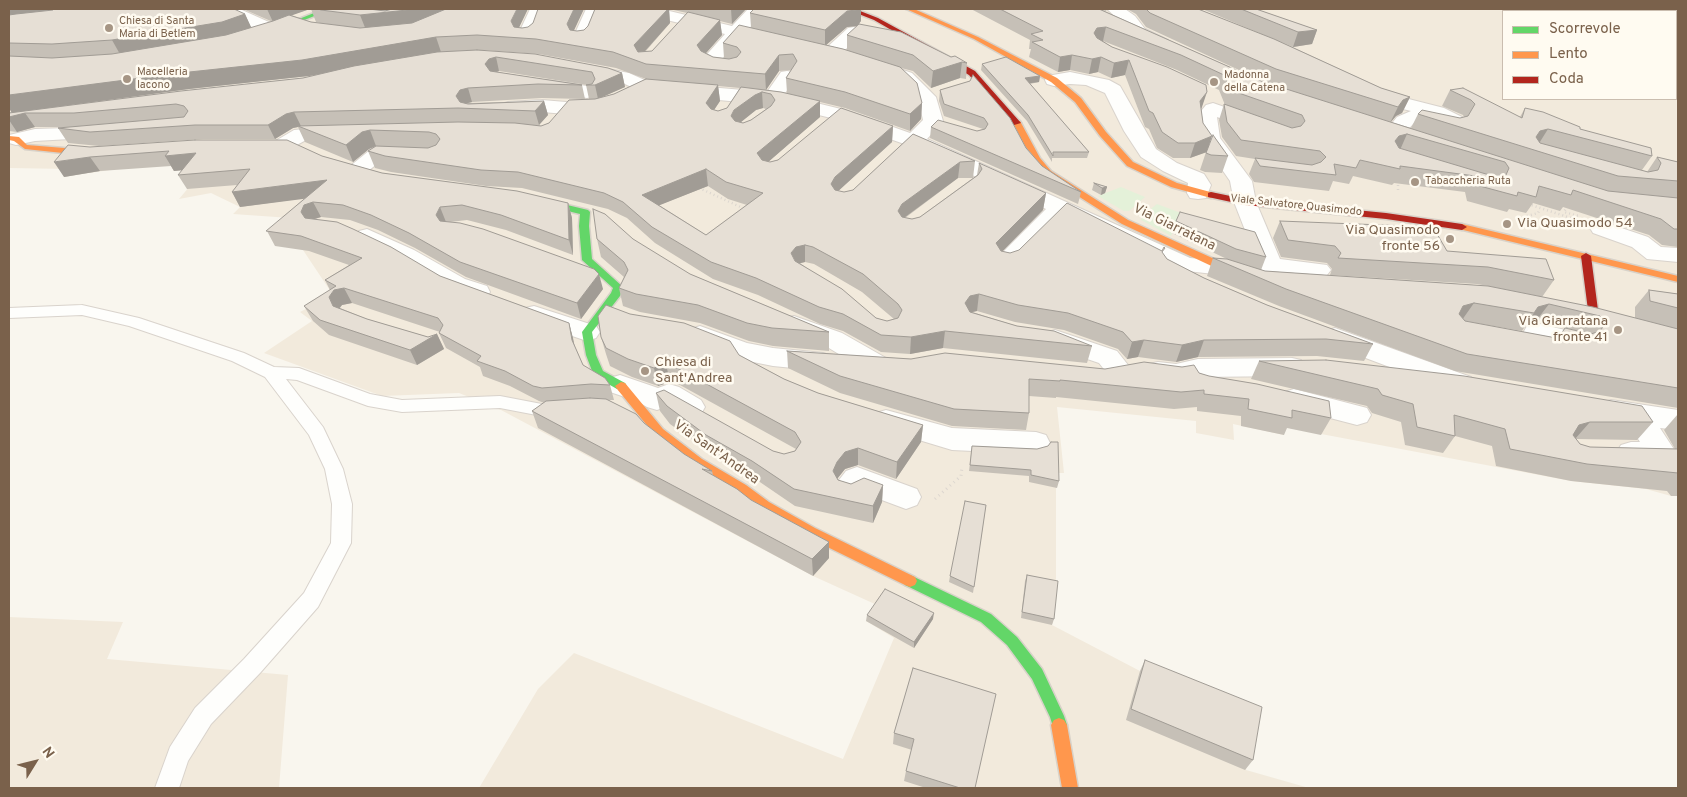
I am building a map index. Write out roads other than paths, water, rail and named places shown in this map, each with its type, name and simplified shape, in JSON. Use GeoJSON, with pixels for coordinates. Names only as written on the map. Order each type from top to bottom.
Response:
{"type":"FeatureCollection","features":[{"type":"Feature","properties":{"kind":"street"},"geometry":{"type":"LineString","coordinates":[[217,9],[236,13],[274,30]]}},
{"type":"Feature","properties":{"kind":"street"},"geometry":{"type":"LineString","coordinates":[[526,37],[538,9]]}},
{"type":"Feature","properties":{"kind":"street"},"geometry":{"type":"LineString","coordinates":[[581,40],[594,9]]}},
{"type":"Feature","properties":{"kind":"street"},"geometry":{"type":"LineString","coordinates":[[624,9],[650,11],[787,44]]}},
{"type":"Feature","properties":{"kind":"street"},"geometry":{"type":"LineString","coordinates":[[672,34],[706,9]]}},
{"type":"Feature","properties":{"kind":"street","name":"Via Giarratana"},"geometry":{"type":"LineString","coordinates":[[850,9],[876,19],[972,73],[1020,126],[1036,159],[1048,174],[1220,280],[1258,279]]}},
{"type":"Feature","properties":{"kind":"street","name":"Viale Salvatore Quasimodo"},"geometry":{"type":"LineString","coordinates":[[909,9],[976,38],[1054,80],[1078,100],[1103,134],[1130,164],[1158,179],[1198,192],[1245,202],[1386,216],[1460,226],[1678,279]]}},
{"type":"Feature","properties":{"kind":"street"},"geometry":{"type":"LineString","coordinates":[[256,36],[332,11]]}},
{"type":"Feature","properties":{"kind":"street"},"geometry":{"type":"LineString","coordinates":[[730,68],[720,67],[710,61],[754,13]]}},
{"type":"Feature","properties":{"kind":"street"},"geometry":{"type":"LineString","coordinates":[[1110,14],[1129,20],[1139,33],[1177,51]]}},
{"type":"Feature","properties":{"kind":"street"},"geometry":{"type":"LineString","coordinates":[[296,22],[317,29]]}},
{"type":"Feature","properties":{"kind":"street"},"geometry":{"type":"LineString","coordinates":[[830,54],[854,32],[896,42]]}},
{"type":"Feature","properties":{"kind":"street"},"geometry":{"type":"LineString","coordinates":[[813,50],[858,61],[906,77],[916,85],[936,95],[941,124],[906,144]]}},
{"type":"Feature","properties":{"kind":"street"},"geometry":{"type":"LineString","coordinates":[[568,66],[616,74],[645,88],[730,103],[778,101],[906,144],[1102,227],[1115,241],[1220,280]]}},
{"type":"Feature","properties":{"kind":"street"},"geometry":{"type":"LineString","coordinates":[[778,101],[787,76]]}},
{"type":"Feature","properties":{"kind":"street"},"geometry":{"type":"LineString","coordinates":[[1054,80],[1070,78],[1087,80],[1102,84],[1113,90],[1134,131],[1148,152],[1170,167],[1196,179],[1200,185],[1198,192]]}},
{"type":"Feature","properties":{"kind":"street"},"geometry":{"type":"LineString","coordinates":[[490,109],[542,106],[566,108],[592,100],[532,84],[518,101]]}},
{"type":"Feature","properties":{"kind":"street"},"geometry":{"type":"LineString","coordinates":[[1354,84],[1382,98],[1437,112],[1455,122],[1452,126],[1412,117],[1404,122],[1395,132]]}},
{"type":"Feature","properties":{"kind":"street"},"geometry":{"type":"LineString","coordinates":[[624,98],[645,88]]}},
{"type":"Feature","properties":{"kind":"street"},"geometry":{"type":"LineString","coordinates":[[1271,130],[1212,104],[1207,116],[1210,138],[1241,181],[1245,202],[1271,266],[1319,270]]}},
{"type":"Feature","properties":{"kind":"street"},"geometry":{"type":"LineString","coordinates":[[550,128],[566,108]]}},
{"type":"Feature","properties":{"kind":"street"},"geometry":{"type":"LineString","coordinates":[[11,133],[51,116]]}},
{"type":"Feature","properties":{"kind":"street"},"geometry":{"type":"LineString","coordinates":[[11,133],[36,135],[116,132]]}},
{"type":"Feature","properties":{"kind":"street"},"geometry":{"type":"LineString","coordinates":[[274,148],[301,134],[358,132]]}},
{"type":"Feature","properties":{"kind":"street"},"geometry":{"type":"LineString","coordinates":[[11,133],[25,147],[109,154]]}},
{"type":"Feature","properties":{"kind":"street"},"geometry":{"type":"LineString","coordinates":[[274,148],[295,147],[302,149]]}},
{"type":"Feature","properties":{"kind":"street"},"geometry":{"type":"LineString","coordinates":[[357,171],[377,154],[425,156]]}},
{"type":"Feature","properties":{"kind":"street"},"geometry":{"type":"LineString","coordinates":[[1227,163],[1255,166]]}},
{"type":"Feature","properties":{"kind":"street"},"geometry":{"type":"LineString","coordinates":[[349,229],[406,255],[456,284],[587,332],[616,314],[618,287],[587,260],[584,226],[595,216],[522,197]]}},
{"type":"Feature","properties":{"kind":"street"},"geometry":{"type":"LineString","coordinates":[[1007,260],[1060,208]]}},
{"type":"Feature","properties":{"kind":"street"},"geometry":{"type":"LineString","coordinates":[[1592,225],[1640,242],[1655,254],[1678,255]]}},
{"type":"Feature","properties":{"kind":"street"},"geometry":{"type":"LineString","coordinates":[[1586,256],[1594,318]]}},
{"type":"Feature","properties":{"kind":"street"},"geometry":{"type":"LineString","coordinates":[[570,264],[607,278]]}},
{"type":"Feature","properties":{"kind":"street"},"geometry":{"type":"LineString","coordinates":[[682,330],[691,331],[743,351],[773,357],[889,365],[833,339],[810,332],[774,315]]}},
{"type":"Feature","properties":{"kind":"street"},"geometry":{"type":"LineString","coordinates":[[1314,329],[1452,382]]}},
{"type":"Feature","properties":{"kind":"street","name":"Via Sant'Andrea"},"geometry":{"type":"LineString","coordinates":[[587,332],[591,355],[598,373],[620,398],[659,432],[698,462],[742,488],[765,506],[810,532],[986,618],[1012,641],[1036,674],[1057,716],[1070,788]]}},
{"type":"Feature","properties":{"kind":"street"},"geometry":{"type":"LineString","coordinates":[[1491,336],[1538,344],[1536,332],[1576,341]]}},
{"type":"Feature","properties":{"kind":"street"},"geometry":{"type":"LineString","coordinates":[[1030,334],[1054,338],[1108,357],[1118,370]]}},
{"type":"Feature","properties":{"kind":"street"},"geometry":{"type":"LineString","coordinates":[[743,351],[751,364],[788,384]]}},
{"type":"Feature","properties":{"kind":"street"},"geometry":{"type":"LineString","coordinates":[[1176,373],[1198,368],[1317,367]]}},
{"type":"Feature","properties":{"kind":"street"},"geometry":{"type":"LineString","coordinates":[[1080,373],[1100,375],[1118,370],[1138,368],[1176,373],[1189,379],[1264,392],[1357,415]]}},
{"type":"Feature","properties":{"kind":"street"},"geometry":{"type":"LineString","coordinates":[[1355,371],[1452,382],[1487,389]]}},
{"type":"Feature","properties":{"kind":"street"},"geometry":{"type":"LineString","coordinates":[[620,398],[647,394],[657,400],[669,394],[710,417]]}},
{"type":"Feature","properties":{"kind":"street"},"geometry":{"type":"LineString","coordinates":[[1590,406],[1678,420]]}},
{"type":"Feature","properties":{"kind":"street"},"geometry":{"type":"LineString","coordinates":[[866,414],[952,439],[1036,443]]}},
{"type":"Feature","properties":{"kind":"street"},"geometry":{"type":"LineString","coordinates":[[1604,452],[1662,454],[1637,414]]}},
{"type":"Feature","properties":{"kind":"street"},"geometry":{"type":"LineString","coordinates":[[850,488],[857,479],[906,497]]}},
{"type":"Feature","properties":{"kind":"lane"},"geometry":{"type":"LineString","coordinates":[[9,313],[82,310],[133,322],[238,357],[271,373],[299,374],[368,400],[402,406],[500,402],[546,411],[575,409]]}},
{"type":"Feature","properties":{"kind":"lane"},"geometry":{"type":"LineString","coordinates":[[167,788],[178,755],[203,716],[252,666],[311,600],[342,543],[342,504],[334,469],[318,432],[271,373]]}},
{"type":"Feature","properties":{"kind":"lane"},"geometry":{"type":"LineString","coordinates":[[620,398],[659,432]]}},
{"type":"Feature","properties":{"kind":"place","name":"Chiesa di Santa Maria di Betlem"},"geometry":{"type":"Point","coordinates":[109,28]}},
{"type":"Feature","properties":{"kind":"place","name":"Macelleria Iacono"},"geometry":{"type":"Point","coordinates":[127,79]}},
{"type":"Feature","properties":{"kind":"place","name":"Madonna della Catena"},"geometry":{"type":"Point","coordinates":[1214,82]}},
{"type":"Feature","properties":{"kind":"place","name":"Tabaccheria Ruta"},"geometry":{"type":"Point","coordinates":[1415,182]}},
{"type":"Feature","properties":{"kind":"place","name":"Via Quasimodo 54"},"geometry":{"type":"Point","coordinates":[1507,224]}},
{"type":"Feature","properties":{"kind":"place","name":"Via Quasimodo fronte 56"},"geometry":{"type":"Point","coordinates":[1450,239]}},
{"type":"Feature","properties":{"kind":"place","name":"Via Giarratana fronte 41"},"geometry":{"type":"Point","coordinates":[1618,330]}},
{"type":"Feature","properties":{"kind":"place","name":"Chiesa di Sant'Andrea"},"geometry":{"type":"Point","coordinates":[645,371]}}]}
